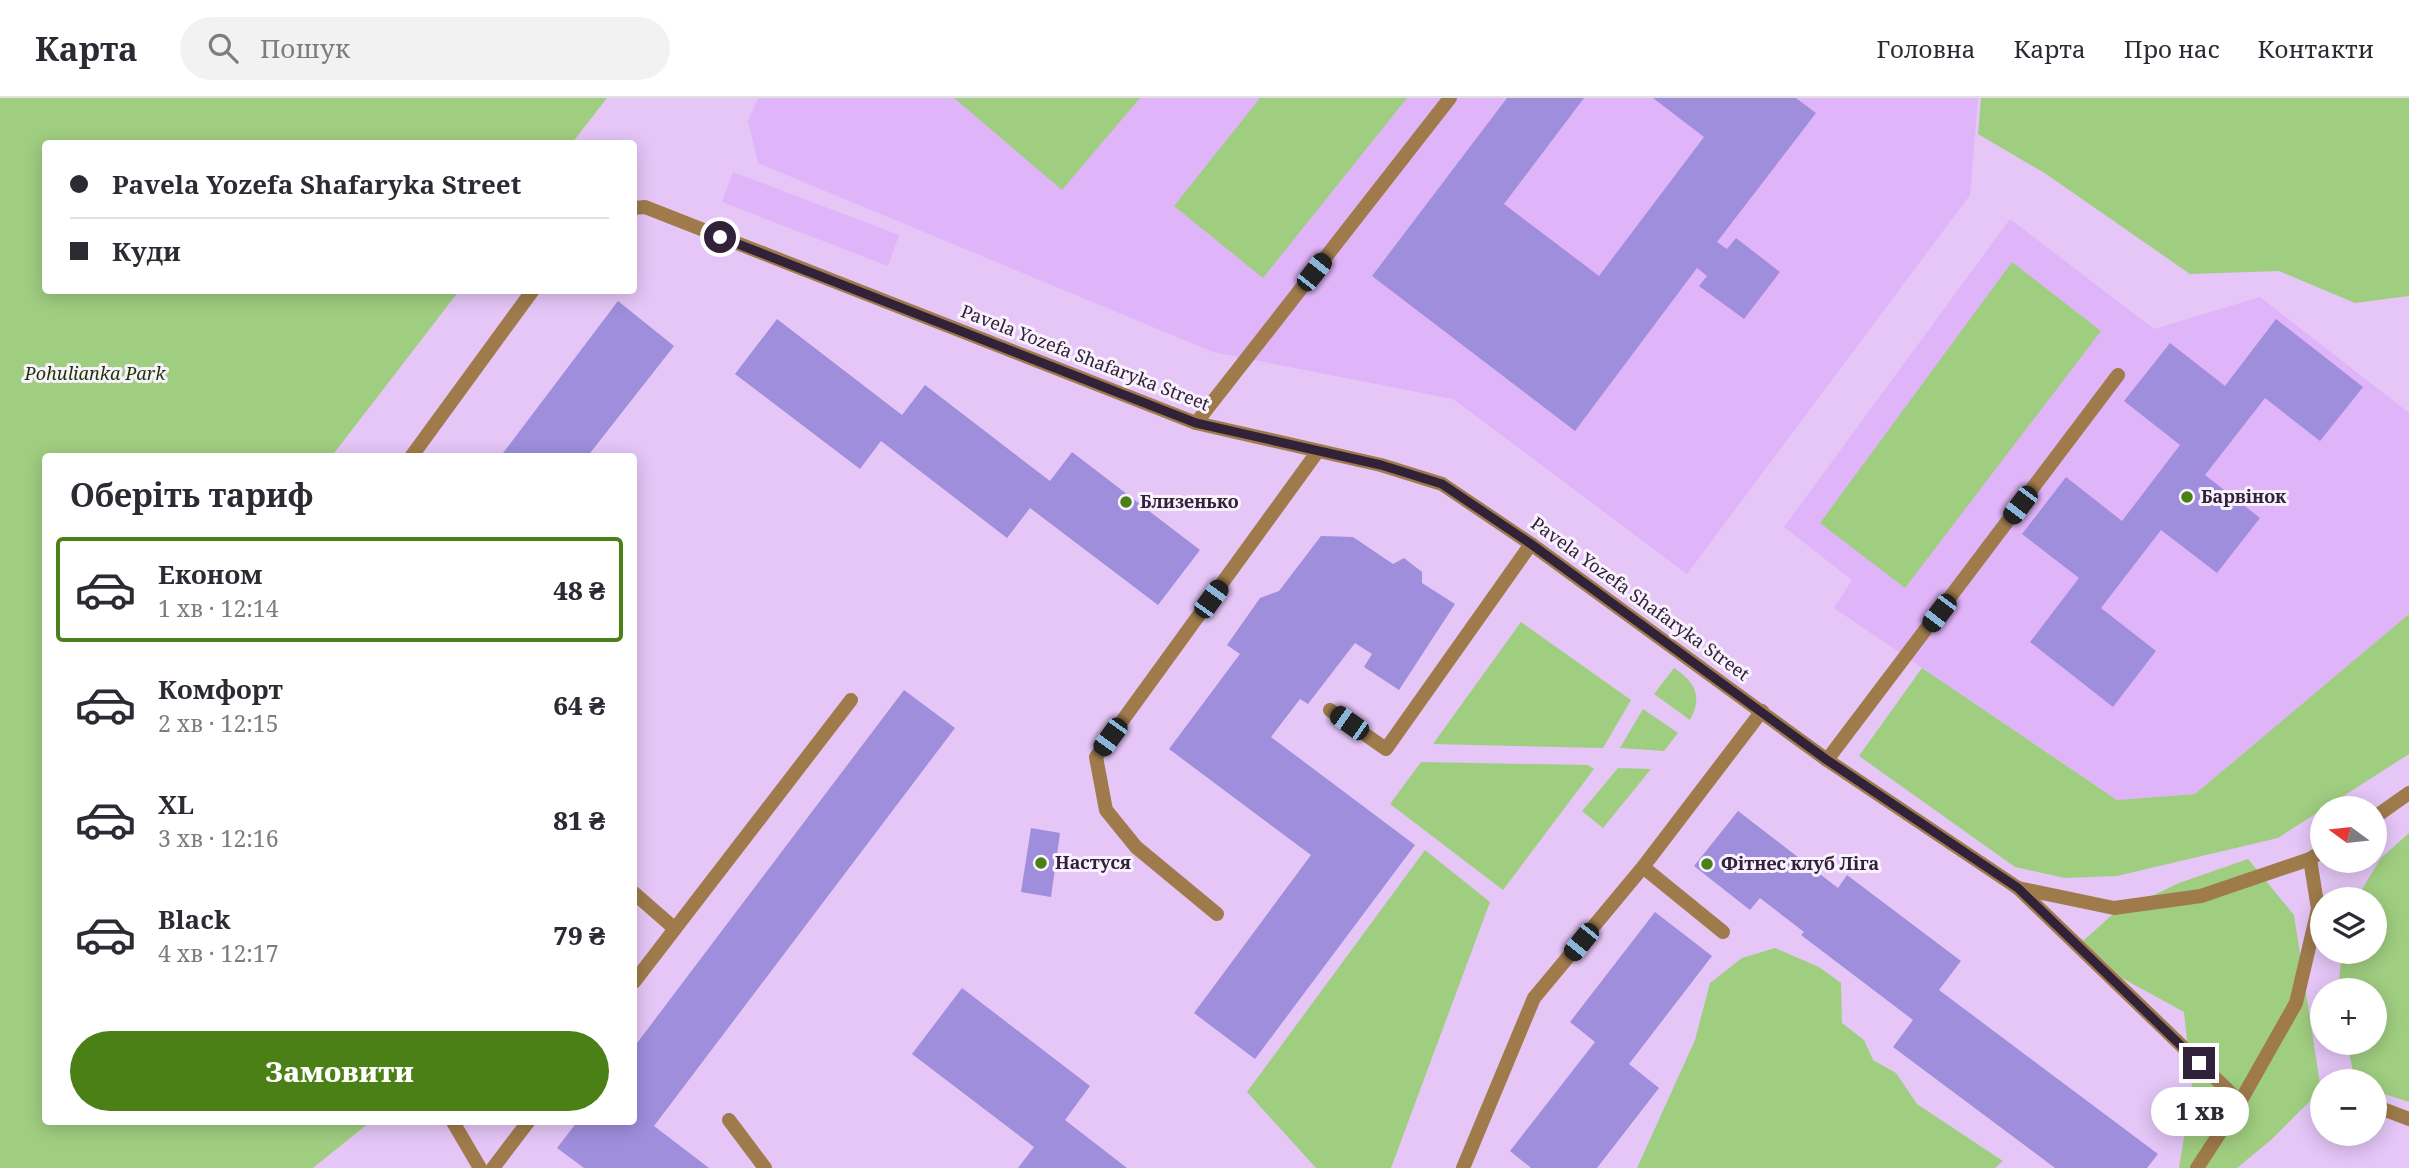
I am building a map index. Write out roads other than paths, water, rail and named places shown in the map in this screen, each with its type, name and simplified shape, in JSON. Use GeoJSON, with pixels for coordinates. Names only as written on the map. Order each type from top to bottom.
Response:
{"type":"FeatureCollection","features":[{"type":"Feature","properties":{"kind":"street"},"geometry":{"type":"LineString","coordinates":[[1196,423],[1451,98]]}},
{"type":"Feature","properties":{"kind":"street","name":"Pavela Yozefa Shafaryka Street"},"geometry":{"type":"LineString","coordinates":[[637,208],[645,208],[1196,423],[1381,465],[1442,484],[1531,544],[1827,760],[2018,888],[2114,908],[2201,896],[2310,857]]}},
{"type":"Feature","properties":{"kind":"street"},"geometry":{"type":"LineString","coordinates":[[414,453],[530,294]]}},
{"type":"Feature","properties":{"kind":"street"},"geometry":{"type":"LineString","coordinates":[[1827,760],[2118,375]]}},
{"type":"Feature","properties":{"kind":"street"},"geometry":{"type":"LineString","coordinates":[[1217,914],[1136,847],[1106,810],[1096,757],[1318,451]]}},
{"type":"Feature","properties":{"kind":"street"},"geometry":{"type":"LineString","coordinates":[[1330,710],[1386,749],[1531,544]]}},
{"type":"Feature","properties":{"kind":"street"},"geometry":{"type":"LineString","coordinates":[[637,978],[852,700]]}},
{"type":"Feature","properties":{"kind":"street"},"geometry":{"type":"LineString","coordinates":[[1463,1168],[1534,998],[1643,867],[1762,710]]}},
{"type":"Feature","properties":{"kind":"street"},"geometry":{"type":"LineString","coordinates":[[2387,809],[2409,793]]}},
{"type":"Feature","properties":{"kind":"street"},"geometry":{"type":"LineString","coordinates":[[1643,867],[1723,932]]}},
{"type":"Feature","properties":{"kind":"street"},"geometry":{"type":"LineString","coordinates":[[2197,1168],[2240,1102],[2295,1003],[2319,909],[2317,873]]}},
{"type":"Feature","properties":{"kind":"street"},"geometry":{"type":"LineString","coordinates":[[2018,888],[2240,1102]]}},
{"type":"Feature","properties":{"kind":"street"},"geometry":{"type":"LineString","coordinates":[[637,896],[674,928]]}},
{"type":"Feature","properties":{"kind":"street"},"geometry":{"type":"LineString","coordinates":[[2387,1111],[2409,1119]]}},
{"type":"Feature","properties":{"kind":"street"},"geometry":{"type":"LineString","coordinates":[[729,1120],[765,1168]]}},
{"type":"Feature","properties":{"kind":"street"},"geometry":{"type":"LineString","coordinates":[[455,1125],[480,1168]]}},
{"type":"Feature","properties":{"kind":"street"},"geometry":{"type":"LineString","coordinates":[[494,1168],[526,1125]]}},
{"type":"Feature","properties":{"kind":"place","name":"Барвінок"},"geometry":{"type":"Point","coordinates":[2187,497]}},
{"type":"Feature","properties":{"kind":"place","name":"Близенько"},"geometry":{"type":"Point","coordinates":[1126,502]}},
{"type":"Feature","properties":{"kind":"place","name":"Настуся"},"geometry":{"type":"Point","coordinates":[1041,863]}},
{"type":"Feature","properties":{"kind":"place","name":"Фітнес клуб Ліга"},"geometry":{"type":"Point","coordinates":[1707,864]}},
{"type":"Feature","properties":{"kind":"park label","name":"Pohulianka Park"},"geometry":{"type":"Point","coordinates":[95,374]}}]}
